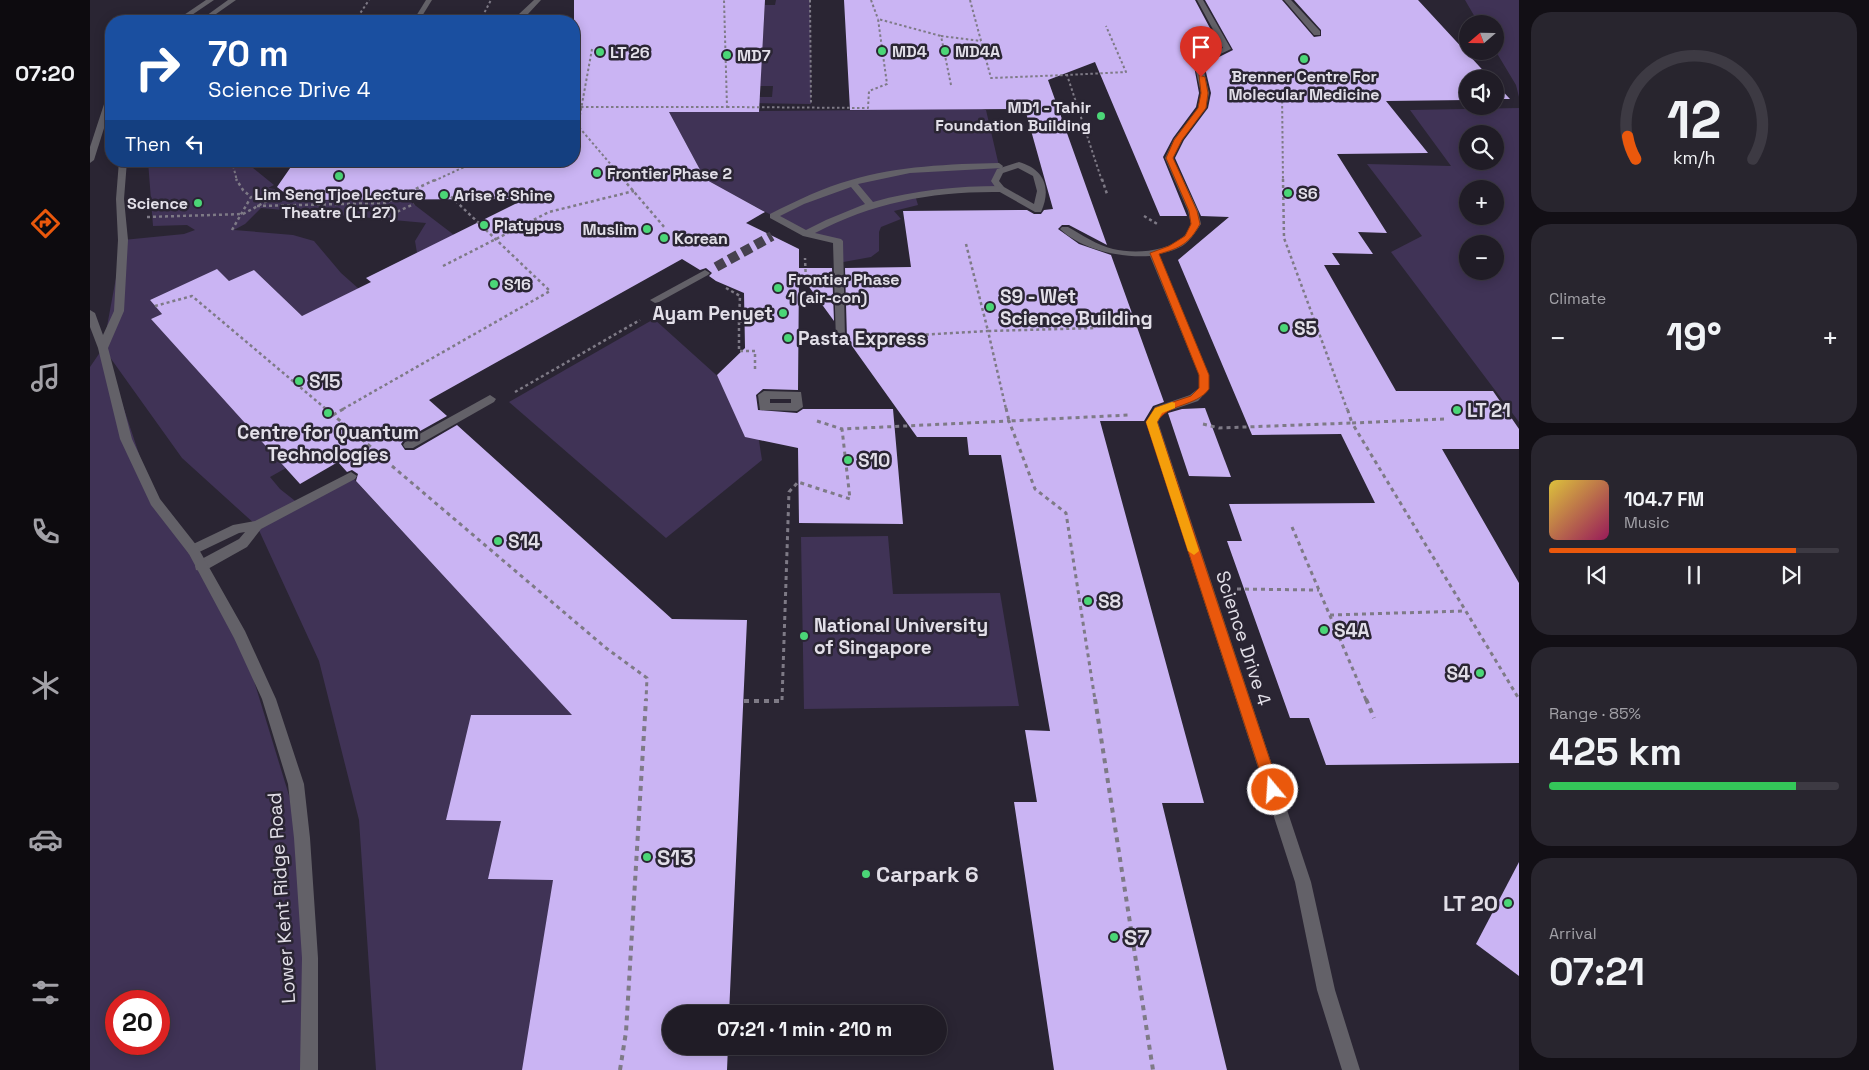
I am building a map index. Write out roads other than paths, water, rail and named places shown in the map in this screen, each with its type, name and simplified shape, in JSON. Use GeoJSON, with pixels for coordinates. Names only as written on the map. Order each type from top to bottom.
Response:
{"type":"FeatureCollection","features":[{"type":"Feature","properties":{"kind":"street"},"geometry":{"type":"LineString","coordinates":[[188,15],[211,0]]}},
{"type":"Feature","properties":{"kind":"street"},"geometry":{"type":"LineString","coordinates":[[211,15],[233,0]]}},
{"type":"Feature","properties":{"kind":"street"},"geometry":{"type":"LineString","coordinates":[[420,15],[429,0]]}},
{"type":"Feature","properties":{"kind":"street"},"geometry":{"type":"LineString","coordinates":[[523,15],[538,0]]}},
{"type":"Feature","properties":{"kind":"street"},"geometry":{"type":"LineString","coordinates":[[1065,229],[1085,241],[1112,252],[1137,254],[1154,253],[1172,248],[1188,238],[1196,224],[1193,211],[1170,158],[1178,140],[1202,108],[1205,93],[1199,67],[1209,56],[1227,49],[1200,0]]}},
{"type":"Feature","properties":{"kind":"street"},"geometry":{"type":"LineString","coordinates":[[1287,0],[1316,33]]}},
{"type":"Feature","properties":{"kind":"street"},"geometry":{"type":"LineString","coordinates":[[90,160],[105,113]]}},
{"type":"Feature","properties":{"kind":"street"},"geometry":{"type":"LineString","coordinates":[[840,339],[838,241],[806,234],[773,216],[803,200],[852,182],[884,175],[940,179],[1001,189],[1038,210],[1041,191],[1038,174],[1030,169],[1019,165],[1002,169],[996,174],[995,181],[1001,189]]}},
{"type":"Feature","properties":{"kind":"street"},"geometry":{"type":"LineString","coordinates":[[806,234],[831,219],[940,179],[999,166]]}},
{"type":"Feature","properties":{"kind":"street"},"geometry":{"type":"LineString","coordinates":[[102,348],[119,311],[123,240],[120,199],[123,167]]}},
{"type":"Feature","properties":{"kind":"street"},"geometry":{"type":"LineString","coordinates":[[852,182],[870,204]]}},
{"type":"Feature","properties":{"kind":"street","name":"Science Drive 4"},"geometry":{"type":"LineString","coordinates":[[1154,253],[1204,375],[1204,389],[1194,398],[1159,410],[1152,422],[1303,882],[1326,990],[1352,1070]]}},
{"type":"Feature","properties":{"kind":"street"},"geometry":{"type":"LineString","coordinates":[[655,300],[705,273]]}},
{"type":"Feature","properties":{"kind":"street","name":"Lower Kent Ridge Road"},"geometry":{"type":"LineString","coordinates":[[90,313],[102,348],[126,439],[155,502],[193,550],[240,635],[269,699],[296,784],[302,838],[310,958],[309,1070]]}},
{"type":"Feature","properties":{"kind":"street"},"geometry":{"type":"LineString","coordinates":[[409,445],[490,400]]}},
{"type":"Feature","properties":{"kind":"street"},"geometry":{"type":"LineString","coordinates":[[193,550],[237,528],[257,526],[351,476]]}},
{"type":"Feature","properties":{"kind":"street"},"geometry":{"type":"LineString","coordinates":[[201,566],[243,543],[257,526]]}},
{"type":"Feature","properties":{"kind":"tunnel"},"geometry":{"type":"LineString","coordinates":[[716,267],[772,236]]}},
{"type":"Feature","properties":{"kind":"place","name":"MD4"},"geometry":{"type":"Point","coordinates":[882,51]}},
{"type":"Feature","properties":{"kind":"place","name":"MD4A"},"geometry":{"type":"Point","coordinates":[945,51]}},
{"type":"Feature","properties":{"kind":"place","name":"LT 26"},"geometry":{"type":"Point","coordinates":[600,52]}},
{"type":"Feature","properties":{"kind":"place","name":"MD7"},"geometry":{"type":"Point","coordinates":[727,55]}},
{"type":"Feature","properties":{"kind":"place","name":"Brenner Centre For Molecular Medicine"},"geometry":{"type":"Point","coordinates":[1304,59]}},
{"type":"Feature","properties":{"kind":"place","name":"MD1 - Tahir Foundation Building"},"geometry":{"type":"Point","coordinates":[1101,116]}},
{"type":"Feature","properties":{"kind":"place","name":"Frontier Phase 2"},"geometry":{"type":"Point","coordinates":[597,173]}},
{"type":"Feature","properties":{"kind":"place","name":"Lim Seng Tjoe Lecture Theatre (LT 27)"},"geometry":{"type":"Point","coordinates":[339,176]}},
{"type":"Feature","properties":{"kind":"place","name":"S6"},"geometry":{"type":"Point","coordinates":[1288,193]}},
{"type":"Feature","properties":{"kind":"place","name":"Arise & Shine"},"geometry":{"type":"Point","coordinates":[444,195]}},
{"type":"Feature","properties":{"kind":"place","name":"Science"},"geometry":{"type":"Point","coordinates":[198,203]}},
{"type":"Feature","properties":{"kind":"place","name":"Platypus"},"geometry":{"type":"Point","coordinates":[484,225]}},
{"type":"Feature","properties":{"kind":"place","name":"Muslim"},"geometry":{"type":"Point","coordinates":[647,229]}},
{"type":"Feature","properties":{"kind":"place","name":"Korean"},"geometry":{"type":"Point","coordinates":[664,238]}},
{"type":"Feature","properties":{"kind":"place","name":"S16"},"geometry":{"type":"Point","coordinates":[494,284]}},
{"type":"Feature","properties":{"kind":"place","name":"Frontier Phase 1 (air-con)"},"geometry":{"type":"Point","coordinates":[778,288]}},
{"type":"Feature","properties":{"kind":"place","name":"S9 - Wet Science Building"},"geometry":{"type":"Point","coordinates":[990,307]}},
{"type":"Feature","properties":{"kind":"place","name":"Ayam Penyet"},"geometry":{"type":"Point","coordinates":[783,313]}},
{"type":"Feature","properties":{"kind":"place","name":"S5"},"geometry":{"type":"Point","coordinates":[1284,328]}},
{"type":"Feature","properties":{"kind":"place","name":"Pasta Express"},"geometry":{"type":"Point","coordinates":[788,338]}},
{"type":"Feature","properties":{"kind":"place","name":"S15"},"geometry":{"type":"Point","coordinates":[299,381]}},
{"type":"Feature","properties":{"kind":"place","name":"LT 21"},"geometry":{"type":"Point","coordinates":[1457,410]}},
{"type":"Feature","properties":{"kind":"place","name":"Centre for Quantum Technologies"},"geometry":{"type":"Point","coordinates":[328,413]}},
{"type":"Feature","properties":{"kind":"place","name":"S10"},"geometry":{"type":"Point","coordinates":[848,460]}},
{"type":"Feature","properties":{"kind":"place","name":"S14"},"geometry":{"type":"Point","coordinates":[498,541]}},
{"type":"Feature","properties":{"kind":"place","name":"S8"},"geometry":{"type":"Point","coordinates":[1088,601]}},
{"type":"Feature","properties":{"kind":"place","name":"S4A"},"geometry":{"type":"Point","coordinates":[1324,630]}},
{"type":"Feature","properties":{"kind":"place","name":"National University of Singapore"},"geometry":{"type":"Point","coordinates":[804,636]}},
{"type":"Feature","properties":{"kind":"place","name":"S4"},"geometry":{"type":"Point","coordinates":[1480,673]}},
{"type":"Feature","properties":{"kind":"place","name":"S13"},"geometry":{"type":"Point","coordinates":[647,857]}},
{"type":"Feature","properties":{"kind":"place","name":"Carpark 6"},"geometry":{"type":"Point","coordinates":[866,874]}},
{"type":"Feature","properties":{"kind":"place","name":"LT 20"},"geometry":{"type":"Point","coordinates":[1508,903]}},
{"type":"Feature","properties":{"kind":"place","name":"S7"},"geometry":{"type":"Point","coordinates":[1114,937]}}]}
